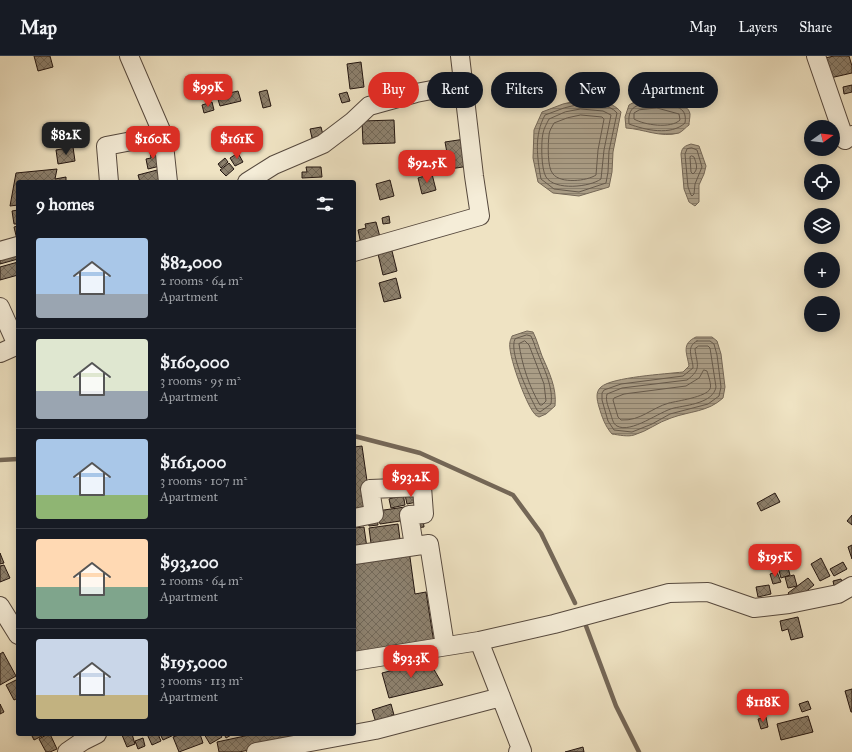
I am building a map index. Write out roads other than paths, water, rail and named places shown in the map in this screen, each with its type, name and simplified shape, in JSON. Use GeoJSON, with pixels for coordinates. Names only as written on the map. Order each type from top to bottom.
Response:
{"type":"FeatureCollection","features":[{"type":"Feature","properties":{"kind":"street"},"geometry":{"type":"LineString","coordinates":[[129,56],[163,135],[168,180]]}},
{"type":"Feature","properties":{"kind":"street"},"geometry":{"type":"LineString","coordinates":[[460,56],[462,72]]}},
{"type":"Feature","properties":{"kind":"street"},"geometry":{"type":"LineString","coordinates":[[816,56],[845,140],[852,135]]}},
{"type":"Feature","properties":{"kind":"street"},"geometry":{"type":"LineString","coordinates":[[250,180],[274,165],[323,144],[352,122],[369,106],[427,91]]}},
{"type":"Feature","properties":{"kind":"street"},"geometry":{"type":"LineString","coordinates":[[356,251],[480,216],[466,108]]}},
{"type":"Feature","properties":{"kind":"street"},"geometry":{"type":"LineString","coordinates":[[109,180],[106,146],[163,135]]}},
{"type":"Feature","properties":{"kind":"street"},"geometry":{"type":"LineString","coordinates":[[0,251],[16,247]]}},
{"type":"Feature","properties":{"kind":"street"},"geometry":{"type":"LineString","coordinates":[[0,307],[16,341]]}},
{"type":"Feature","properties":{"kind":"street"},"geometry":{"type":"LineString","coordinates":[[0,353],[16,346]]}},
{"type":"Feature","properties":{"kind":"street"},"geometry":{"type":"LineString","coordinates":[[356,518],[374,514],[370,489],[422,487],[424,514],[409,515],[414,546]]}},
{"type":"Feature","properties":{"kind":"street"},"geometry":{"type":"LineString","coordinates":[[356,555],[428,544],[444,646]]}},
{"type":"Feature","properties":{"kind":"street"},"geometry":{"type":"LineString","coordinates":[[356,661],[478,641],[554,624],[669,593],[708,592],[754,608],[789,604],[831,596],[838,594],[852,586]]}},
{"type":"Feature","properties":{"kind":"street"},"geometry":{"type":"LineString","coordinates":[[8,611],[16,630]]}},
{"type":"Feature","properties":{"kind":"street"},"geometry":{"type":"LineString","coordinates":[[478,641],[522,751],[518,752]]}},
{"type":"Feature","properties":{"kind":"street"},"geometry":{"type":"LineString","coordinates":[[356,734],[375,730],[501,697]]}},
{"type":"Feature","properties":{"kind":"street"},"geometry":{"type":"LineString","coordinates":[[256,752],[343,736]]}},
{"type":"Feature","properties":{"kind":"street"},"geometry":{"type":"LineString","coordinates":[[67,752],[87,740]]}},
{"type":"Feature","properties":{"kind":"water"},"geometry":{"type":"Polygon","coordinates":[[[565,104],[565,108],[617,108],[621,112],[613,152],[612,172],[609,187],[579,196],[553,193],[538,182],[533,158],[534,130],[542,112],[557,108],[557,106],[565,104]]]}},
{"type":"Feature","properties":{"kind":"water"},"geometry":{"type":"Polygon","coordinates":[[[628,108],[687,108],[690,114],[689,125],[679,133],[672,134],[659,134],[626,128],[625,117],[628,108]]]}},
{"type":"Feature","properties":{"kind":"water"},"geometry":{"type":"Polygon","coordinates":[[[691,144],[699,146],[706,166],[699,185],[699,202],[695,206],[689,202],[684,189],[681,154],[684,147],[691,144]]]}},
{"type":"Feature","properties":{"kind":"water"},"geometry":{"type":"Polygon","coordinates":[[[527,331],[533,332],[550,374],[555,393],[555,406],[546,414],[539,417],[535,414],[526,400],[511,356],[510,341],[512,336],[527,331]]]}},
{"type":"Feature","properties":{"kind":"water"},"geometry":{"type":"Polygon","coordinates":[[[696,337],[712,337],[717,341],[721,354],[725,387],[723,398],[705,409],[666,420],[632,436],[612,434],[606,425],[599,407],[597,396],[599,389],[607,384],[627,378],[683,372],[689,366],[686,353],[688,343],[696,337]]]}},
{"type":"Feature","properties":{"kind":"waterway"},"geometry":{"type":"LineString","coordinates":[[356,437],[420,453],[513,495],[541,533],[575,603]]}},
{"type":"Feature","properties":{"kind":"waterway"},"geometry":{"type":"LineString","coordinates":[[0,460],[16,459]]}},
{"type":"Feature","properties":{"kind":"waterway"},"geometry":{"type":"LineString","coordinates":[[586,626],[616,706],[639,752]]}}]}
